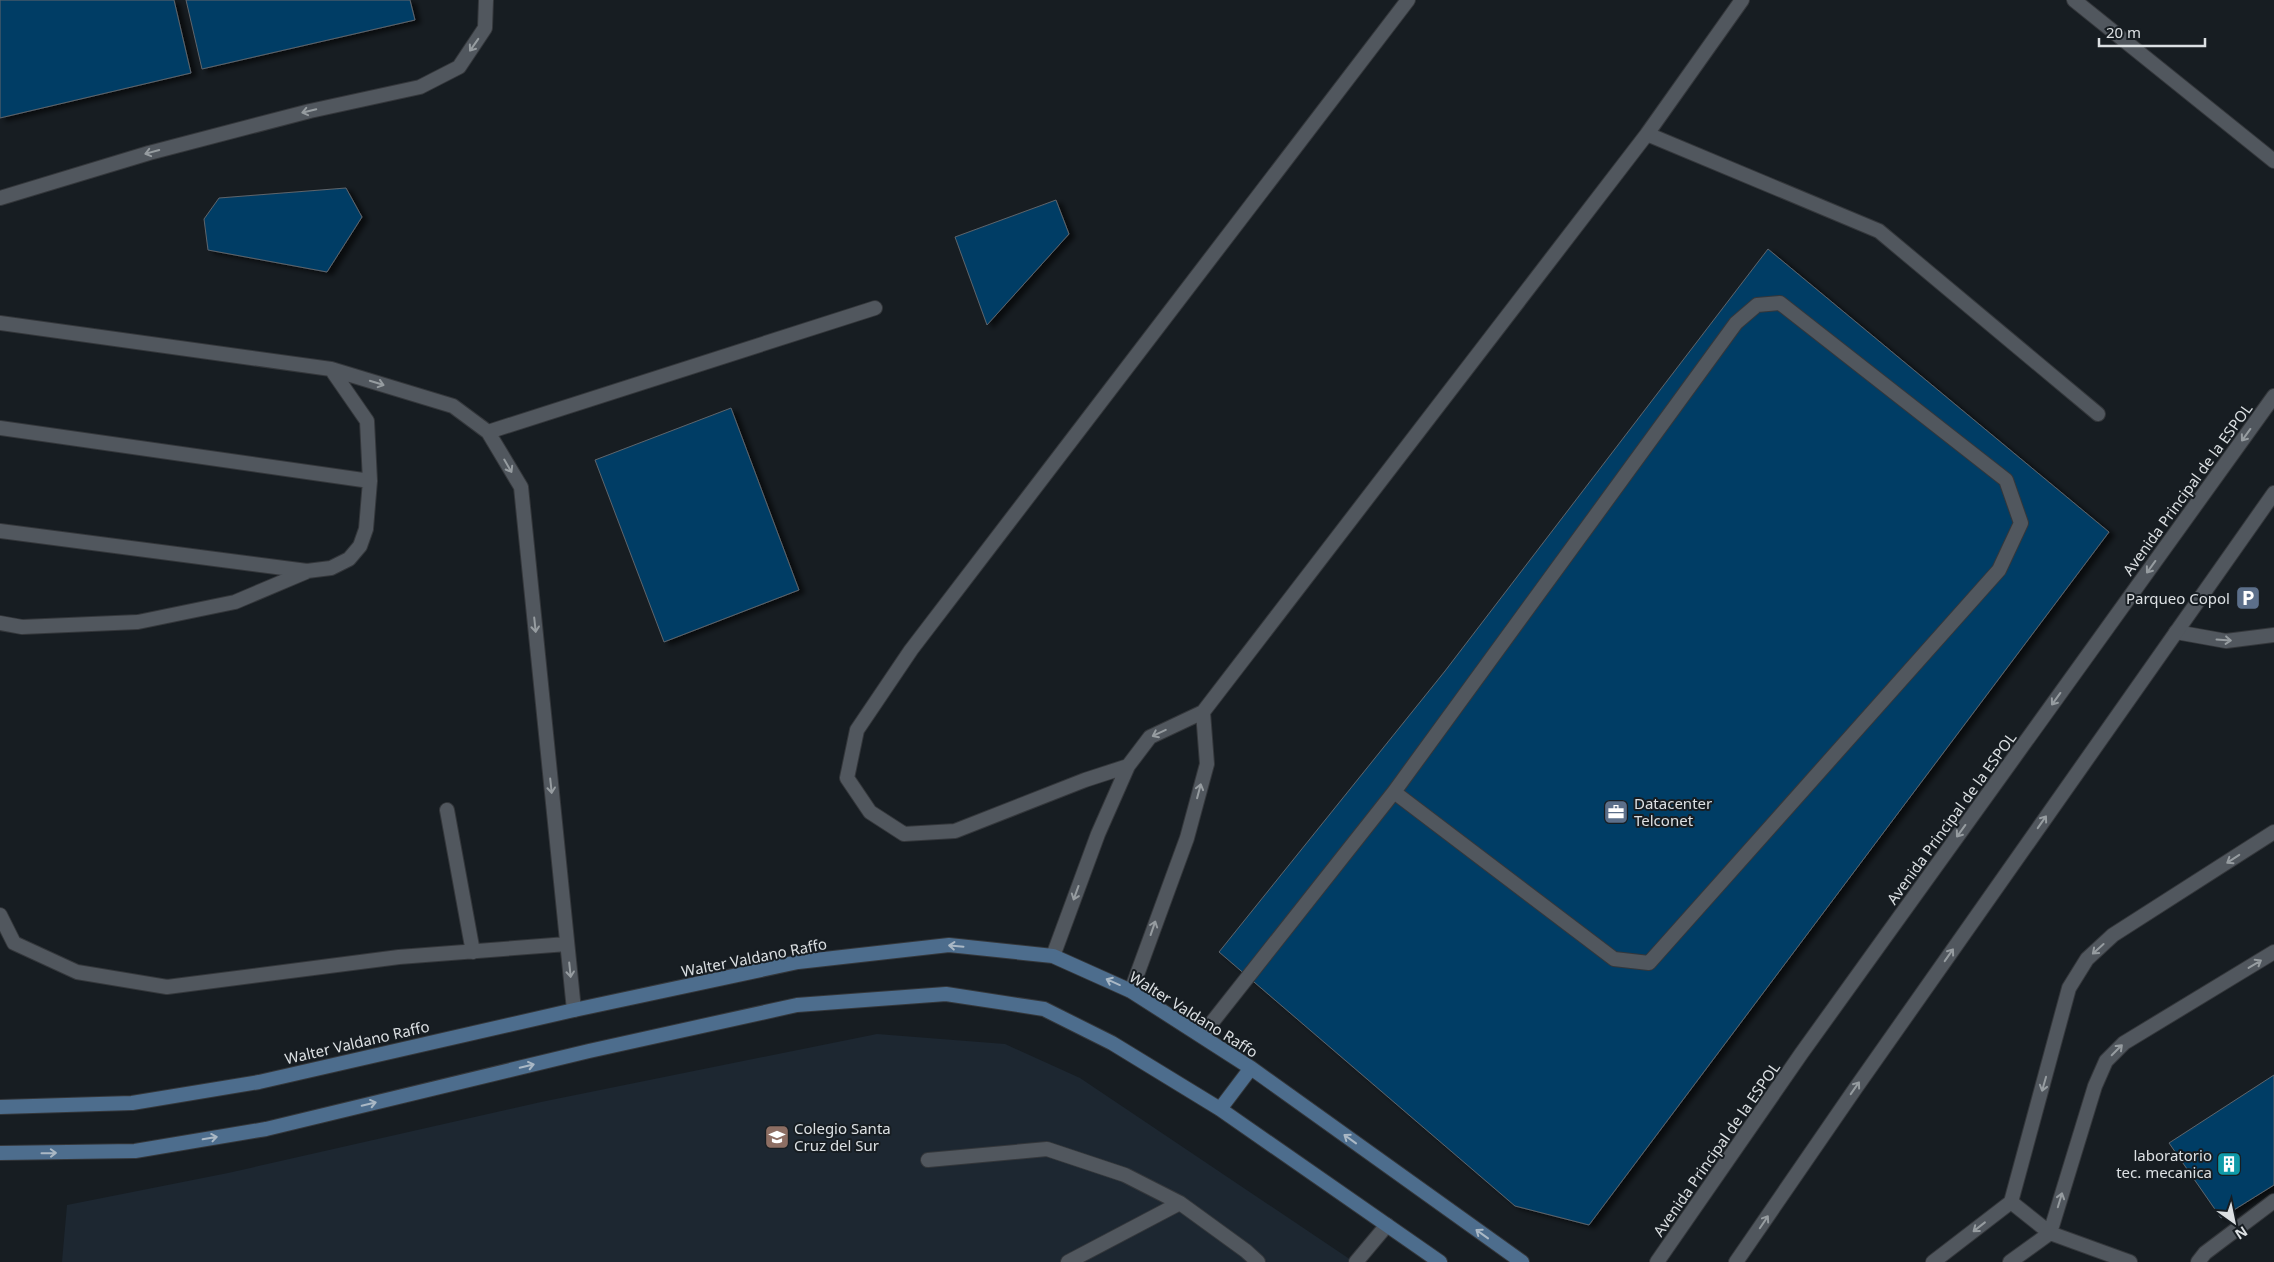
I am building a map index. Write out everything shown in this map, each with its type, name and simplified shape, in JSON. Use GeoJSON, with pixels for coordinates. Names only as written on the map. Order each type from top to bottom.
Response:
{"type":"FeatureCollection","features":[{"type":"Feature","properties":{"kind":"main road","name":"Walter Valdano Raffo"},"geometry":{"type":"LineString","coordinates":[[0,1107],[132,1102],[259,1082],[574,1010],[798,962],[949,945],[1052,956],[1132,991],[1251,1068],[1522,1262]]}},
{"type":"Feature","properties":{"kind":"main road"},"geometry":{"type":"LineString","coordinates":[[0,1153],[135,1151],[266,1129],[589,1052],[798,1006],[946,994],[1044,1009],[1112,1043],[1220,1109],[1440,1262]]}},
{"type":"Feature","properties":{"kind":"main road"},"geometry":{"type":"LineString","coordinates":[[1220,1109],[1251,1068]]}},
{"type":"Feature","properties":{"kind":"street"},"geometry":{"type":"LineString","coordinates":[[0,198],[148,153],[310,111],[420,87],[459,67],[485,28],[486,0]]}},
{"type":"Feature","properties":{"kind":"street"},"geometry":{"type":"LineString","coordinates":[[1128,766],[1066,787],[956,832],[913,834],[904,834],[870,812],[847,778],[857,730],[911,650],[1408,0]]}},
{"type":"Feature","properties":{"kind":"street"},"geometry":{"type":"LineString","coordinates":[[1052,956],[1098,834],[1128,766],[1150,737],[1203,712],[1648,134],[1742,0]]}},
{"type":"Feature","properties":{"kind":"street"},"geometry":{"type":"LineString","coordinates":[[2074,0],[2274,161]]}},
{"type":"Feature","properties":{"kind":"street"},"geometry":{"type":"LineString","coordinates":[[1648,134],[1879,231],[2098,414]]}},
{"type":"Feature","properties":{"kind":"street"},"geometry":{"type":"LineString","coordinates":[[1202,1035],[1394,792],[1736,323],[1757,305],[1780,303],[2006,480],[2022,523],[1999,570],[1649,964],[1614,959],[1394,792]]}},
{"type":"Feature","properties":{"kind":"street"},"geometry":{"type":"LineString","coordinates":[[488,432],[875,308]]}},
{"type":"Feature","properties":{"kind":"street"},"geometry":{"type":"LineString","coordinates":[[0,323],[330,369],[453,406],[488,432],[521,487],[574,1010]]}},
{"type":"Feature","properties":{"kind":"street"},"geometry":{"type":"LineString","coordinates":[[0,531],[307,571],[331,568],[349,559],[360,546],[366,529],[370,481],[367,421],[330,369]]}},
{"type":"Feature","properties":{"kind":"street","name":"Avenida Principal de la ESPOL"},"geometry":{"type":"LineString","coordinates":[[1656,1262],[1801,1054],[2274,396]]}},
{"type":"Feature","properties":{"kind":"street"},"geometry":{"type":"LineString","coordinates":[[0,428],[370,481]]}},
{"type":"Feature","properties":{"kind":"street"},"geometry":{"type":"LineString","coordinates":[[1736,1262],[1855,1089],[2274,493]]}},
{"type":"Feature","properties":{"kind":"street"},"geometry":{"type":"LineString","coordinates":[[0,623],[22,627],[138,622],[235,602],[307,571]]}},
{"type":"Feature","properties":{"kind":"street"},"geometry":{"type":"LineString","coordinates":[[2176,632],[2226,641],[2274,635]]}},
{"type":"Feature","properties":{"kind":"street"},"geometry":{"type":"LineString","coordinates":[[1132,991],[1186,838],[1207,764],[1203,712]]}},
{"type":"Feature","properties":{"kind":"street"},"geometry":{"type":"LineString","coordinates":[[447,810],[474,952]]}},
{"type":"Feature","properties":{"kind":"street"},"geometry":{"type":"LineString","coordinates":[[1934,1262],[2011,1202],[2069,988],[2087,959],[2114,935],[2274,832]]}},
{"type":"Feature","properties":{"kind":"street"},"geometry":{"type":"LineString","coordinates":[[0,915],[14,943],[77,972],[167,987],[400,957],[567,944]]}},
{"type":"Feature","properties":{"kind":"street"},"geometry":{"type":"LineString","coordinates":[[2010,1262],[2050,1233],[2095,1086],[2106,1061],[2124,1043],[2274,952]]}},
{"type":"Feature","properties":{"kind":"street"},"geometry":{"type":"LineString","coordinates":[[928,1160],[1047,1149],[1125,1175],[1180,1203],[1246,1251],[1258,1262]]}},
{"type":"Feature","properties":{"kind":"street"},"geometry":{"type":"LineString","coordinates":[[2198,1262],[2205,1252],[2274,1201]]}},
{"type":"Feature","properties":{"kind":"street"},"geometry":{"type":"LineString","coordinates":[[2011,1202],[2050,1233],[2130,1262]]}},
{"type":"Feature","properties":{"kind":"street"},"geometry":{"type":"LineString","coordinates":[[1068,1262],[1180,1203]]}},
{"type":"Feature","properties":{"kind":"street"},"geometry":{"type":"LineString","coordinates":[[1356,1262],[1387,1225]]}},
{"type":"Feature","properties":{"kind":"shaded area","name":"Colegio Santa Cruz del Sur"},"geometry":{"type":"Polygon","coordinates":[[[877,1034],[1005,1044],[1080,1078],[1354,1262],[62,1262],[67,1205],[228,1173],[541,1102],[877,1034]]]}},
{"type":"Feature","properties":{"kind":"building"},"geometry":{"type":"Polygon","coordinates":[[[0,0],[174,0],[191,73],[0,118],[0,0]]]}},
{"type":"Feature","properties":{"kind":"building"},"geometry":{"type":"Polygon","coordinates":[[[186,0],[410,0],[415,20],[202,69],[186,0]]]}},
{"type":"Feature","properties":{"kind":"building"},"geometry":{"type":"Polygon","coordinates":[[[346,188],[362,217],[327,272],[208,250],[204,219],[219,198],[346,188]]]}},
{"type":"Feature","properties":{"kind":"building"},"geometry":{"type":"Polygon","coordinates":[[[1056,200],[1069,234],[987,325],[955,237],[1056,200]]]}},
{"type":"Feature","properties":{"kind":"building","name":"Datacenter Telconet"},"geometry":{"type":"Polygon","coordinates":[[[1768,249],[2109,532],[1589,1225],[1515,1206],[1219,952],[1445,671],[1768,249]]]}},
{"type":"Feature","properties":{"kind":"building"},"geometry":{"type":"Polygon","coordinates":[[[731,408],[799,590],[664,642],[595,460],[731,408]]]}},
{"type":"Feature","properties":{"kind":"building","name":"laboratorio tec. mecanica"},"geometry":{"type":"Polygon","coordinates":[[[2274,1075],[2274,1185],[2221,1218],[2169,1143],[2274,1075]]]}},
{"type":"Feature","properties":{"kind":"place","name":"Parqueo Copol"},"geometry":{"type":"Point","coordinates":[2248,598]}},
{"type":"Feature","properties":{"kind":"place","name":"Datacenter Telconet"},"geometry":{"type":"Point","coordinates":[1616,812]}},
{"type":"Feature","properties":{"kind":"place","name":"Colegio Santa Cruz del Sur"},"geometry":{"type":"Point","coordinates":[777,1137]}},
{"type":"Feature","properties":{"kind":"place","name":"laboratorio tec. mecanica"},"geometry":{"type":"Point","coordinates":[2229,1164]}}]}
